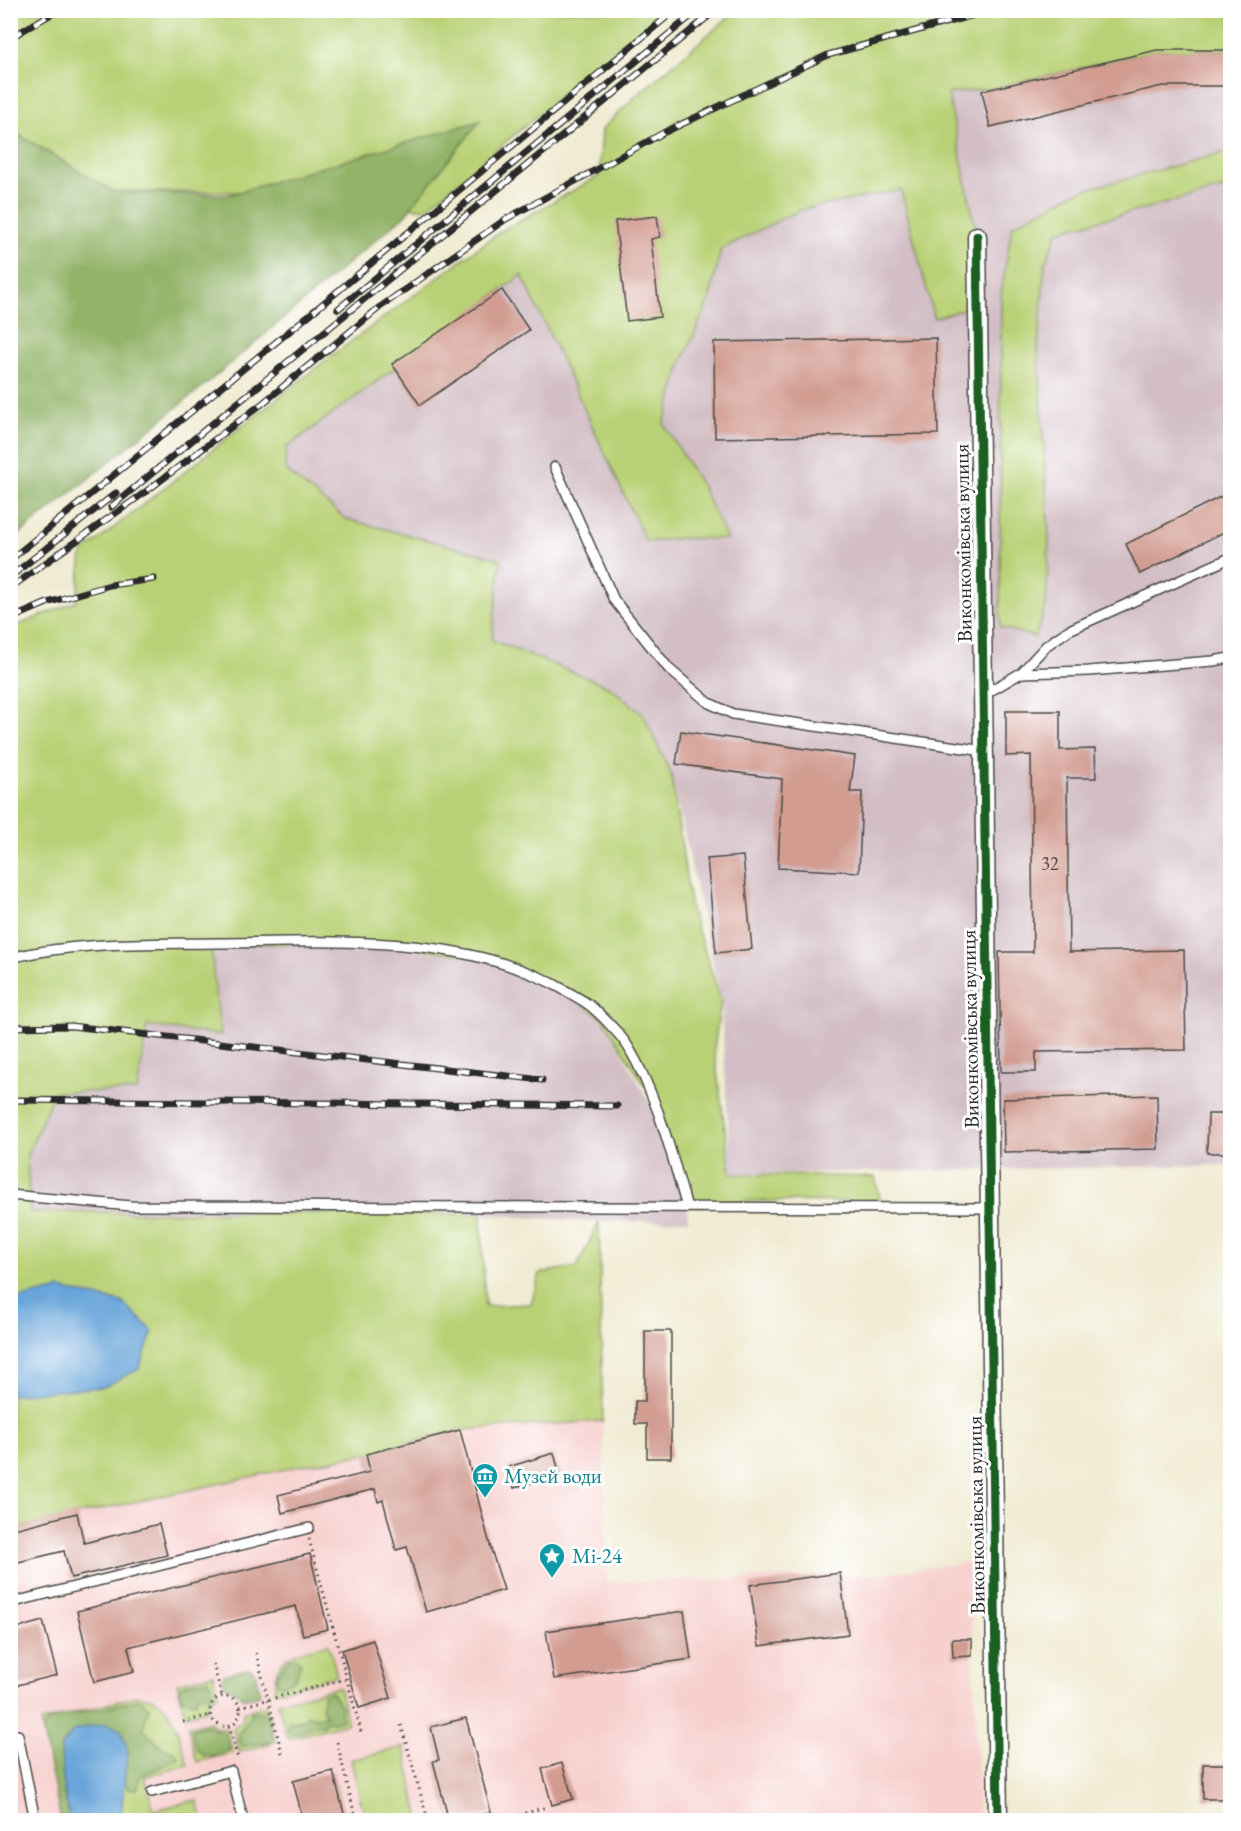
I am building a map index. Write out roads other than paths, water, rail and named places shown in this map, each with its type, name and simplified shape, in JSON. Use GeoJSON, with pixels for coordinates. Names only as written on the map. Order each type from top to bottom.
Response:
{"type":"FeatureCollection","features":[{"type":"Feature","properties":{"kind":"street","name":"Виконкомівська вулиця"},"geometry":{"type":"LineString","coordinates":[[977,236],[998,1821]]}},
{"type":"Feature","properties":{"kind":"lane"},"geometry":{"type":"LineString","coordinates":[[555,467],[614,600],[669,669],[709,704],[733,714],[984,751]]}},
{"type":"Feature","properties":{"kind":"lane"},"geometry":{"type":"LineString","coordinates":[[983,696],[1021,673],[1047,645],[1070,630],[1230,558]]}},
{"type":"Feature","properties":{"kind":"lane"},"geometry":{"type":"LineString","coordinates":[[1021,673],[1089,671],[1230,658]]}},
{"type":"Feature","properties":{"kind":"lane"},"geometry":{"type":"LineString","coordinates":[[10,958],[38,951],[100,944],[367,942],[441,950],[513,967],[551,982],[593,1007],[629,1048],[654,1100],[687,1207]]}},
{"type":"Feature","properties":{"kind":"lane"},"geometry":{"type":"LineString","coordinates":[[10,1195],[130,1206],[990,1208]]}},
{"type":"Feature","properties":{"kind":"lane"},"geometry":{"type":"LineString","coordinates":[[10,1603],[307,1528]]}},
{"type":"Feature","properties":{"kind":"lane"},"geometry":{"type":"LineString","coordinates":[[18,1735],[35,1821]]}},
{"type":"Feature","properties":{"kind":"lane"},"geometry":{"type":"LineString","coordinates":[[152,1792],[231,1771],[243,1821]]}},
{"type":"Feature","properties":{"kind":"water"},"geometry":{"type":"Polygon","coordinates":[[[60,1289],[122,1302],[153,1331],[139,1369],[104,1387],[11,1395],[11,1300],[60,1289]]]}},
{"type":"Feature","properties":{"kind":"water"},"geometry":{"type":"Polygon","coordinates":[[[107,1724],[121,1730],[128,1751],[121,1820],[70,1820],[64,1790],[61,1747],[73,1731],[107,1724]]]}},
{"type":"Feature","properties":{"kind":"railway"},"geometry":{"type":"LineString","coordinates":[[10,38],[58,10]]}},
{"type":"Feature","properties":{"kind":"railway"},"geometry":{"type":"LineString","coordinates":[[10,560],[314,311],[675,10]]}},
{"type":"Feature","properties":{"kind":"railway"},"geometry":{"type":"LineString","coordinates":[[338,309],[698,10]]}},
{"type":"Feature","properties":{"kind":"railway"},"geometry":{"type":"LineString","coordinates":[[111,507],[716,10]]}},
{"type":"Feature","properties":{"kind":"railway"},"geometry":{"type":"LineString","coordinates":[[10,588],[144,493],[263,403],[380,307],[506,219],[665,132],[828,55],[992,10]]}},
{"type":"Feature","properties":{"kind":"railway"},"geometry":{"type":"LineString","coordinates":[[10,577],[116,493]]}},
{"type":"Feature","properties":{"kind":"railway"},"geometry":{"type":"LineString","coordinates":[[10,619],[47,603],[110,585],[154,579]]}},
{"type":"Feature","properties":{"kind":"railway"},"geometry":{"type":"LineString","coordinates":[[10,1027],[71,1026],[542,1080]]}},
{"type":"Feature","properties":{"kind":"railway"},"geometry":{"type":"LineString","coordinates":[[10,1100],[617,1106]]}},
{"type":"Feature","properties":{"kind":"place","name":"Музей води"},"geometry":{"type":"Point","coordinates":[485,1499]}},
{"type":"Feature","properties":{"kind":"place","name":"Мі-24"},"geometry":{"type":"Point","coordinates":[552,1579]}}]}
